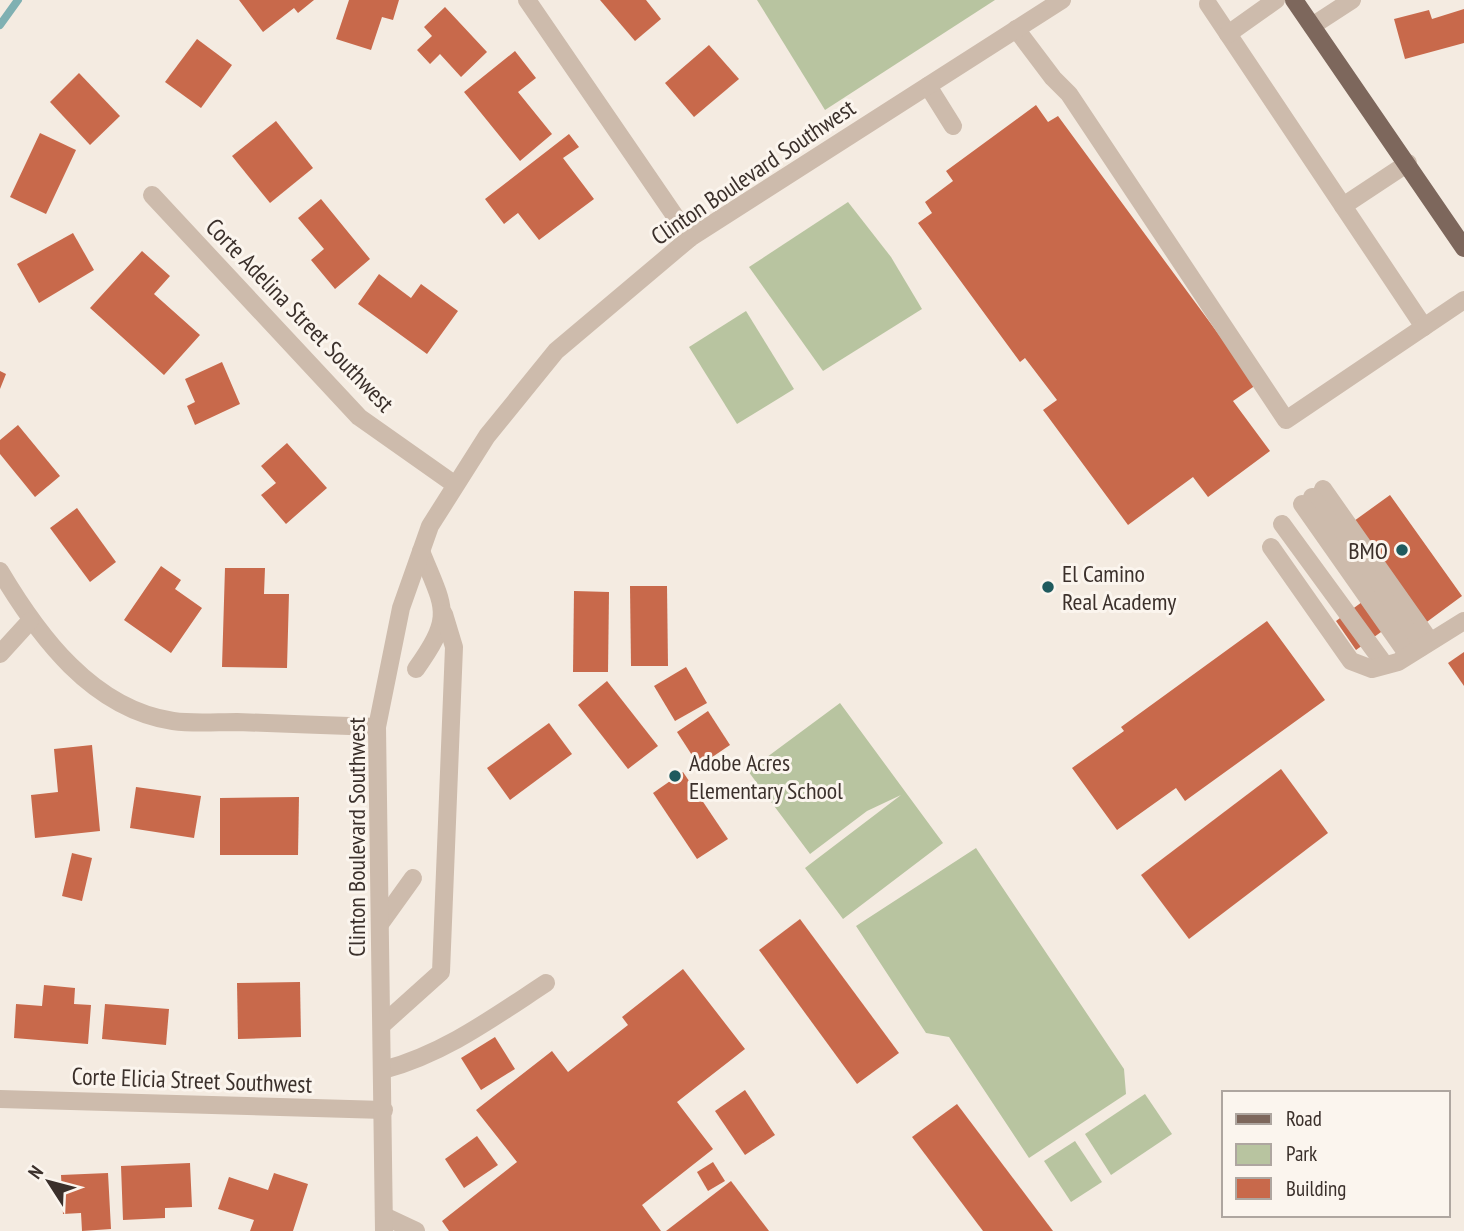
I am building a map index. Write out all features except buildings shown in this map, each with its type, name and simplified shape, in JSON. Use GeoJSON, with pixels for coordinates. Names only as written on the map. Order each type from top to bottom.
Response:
{"type":"FeatureCollection","features":[{"type":"Feature","properties":{"kind":"main road"},"geometry":{"type":"LineString","coordinates":[[1294,0],[1464,248]]}},
{"type":"Feature","properties":{"kind":"street"},"geometry":{"type":"LineString","coordinates":[[527,0],[690,238]]}},
{"type":"Feature","properties":{"kind":"street","name":"Clinton Boulevard Southwest"},"geometry":{"type":"LineString","coordinates":[[384,1224],[377,727],[401,608],[430,526],[454,484],[487,436],[556,351],[690,238],[1062,0]]}},
{"type":"Feature","properties":{"kind":"street"},"geometry":{"type":"LineString","coordinates":[[1228,34],[1276,0]]}},
{"type":"Feature","properties":{"kind":"street"},"geometry":{"type":"LineString","coordinates":[[1312,26],[1352,0]]}},
{"type":"Feature","properties":{"kind":"street"},"geometry":{"type":"LineString","coordinates":[[1208,4],[1424,327]]}},
{"type":"Feature","properties":{"kind":"street"},"geometry":{"type":"LineString","coordinates":[[1016,29],[1053,78],[1069,94],[1286,420],[1464,300]]}},
{"type":"Feature","properties":{"kind":"street"},"geometry":{"type":"LineString","coordinates":[[928,86],[953,126]]}},
{"type":"Feature","properties":{"kind":"street"},"geometry":{"type":"LineString","coordinates":[[1343,206],[1408,163]]}},
{"type":"Feature","properties":{"kind":"street","name":"Corte Adelina Street Southwest"},"geometry":{"type":"LineString","coordinates":[[152,195],[359,417],[454,484]]}},
{"type":"Feature","properties":{"kind":"street"},"geometry":{"type":"LineString","coordinates":[[1302,505],[1408,654]]}},
{"type":"Feature","properties":{"kind":"street"},"geometry":{"type":"LineString","coordinates":[[1302,505],[1408,654]]}},
{"type":"Feature","properties":{"kind":"street"},"geometry":{"type":"LineString","coordinates":[[1302,505],[1408,654]]}},
{"type":"Feature","properties":{"kind":"street"},"geometry":{"type":"LineString","coordinates":[[1271,547],[1351,661],[1371,669],[1408,654],[1464,621]]}},
{"type":"Feature","properties":{"kind":"street"},"geometry":{"type":"LineString","coordinates":[[382,1025],[441,972],[454,647],[421,551]]}},
{"type":"Feature","properties":{"kind":"street"},"geometry":{"type":"LineString","coordinates":[[0,570],[30,621],[60,656],[100,689],[138,710],[172,720],[377,727]]}},
{"type":"Feature","properties":{"kind":"street"},"geometry":{"type":"LineString","coordinates":[[416,668],[436,640],[444,614]]}},
{"type":"Feature","properties":{"kind":"street"},"geometry":{"type":"LineString","coordinates":[[0,654],[30,621]]}},
{"type":"Feature","properties":{"kind":"street"},"geometry":{"type":"LineString","coordinates":[[380,924],[413,877]]}},
{"type":"Feature","properties":{"kind":"street"},"geometry":{"type":"LineString","coordinates":[[383,1070],[416,1061],[473,1031],[546,982]]}},
{"type":"Feature","properties":{"kind":"street","name":"Corte Elicia Street Southwest"},"geometry":{"type":"LineString","coordinates":[[0,1099],[383,1110]]}},
{"type":"Feature","properties":{"kind":"street"},"geometry":{"type":"LineString","coordinates":[[384,1224],[416,1231]]}},
{"type":"Feature","properties":{"kind":"green space"},"geometry":{"type":"Polygon","coordinates":[[[757,0],[995,0],[825,110],[757,0]]]}},
{"type":"Feature","properties":{"kind":"green space"},"geometry":{"type":"Polygon","coordinates":[[[848,202],[891,257],[922,309],[823,371],[749,267],[848,202]]]}},
{"type":"Feature","properties":{"kind":"green space"},"geometry":{"type":"Polygon","coordinates":[[[746,311],[794,389],[737,424],[689,347],[746,311]]]}},
{"type":"Feature","properties":{"kind":"green space"},"geometry":{"type":"Polygon","coordinates":[[[840,703],[943,843],[843,919],[805,868],[901,795],[867,811],[810,854],[748,771],[840,703]]]}},
{"type":"Feature","properties":{"kind":"green space"},"geometry":{"type":"Polygon","coordinates":[[[976,848],[1124,1069],[1126,1094],[1029,1158],[949,1037],[926,1033],[856,926],[976,848]]]}},
{"type":"Feature","properties":{"kind":"green space"},"geometry":{"type":"Polygon","coordinates":[[[1145,1094],[1172,1134],[1111,1175],[1085,1134],[1145,1094]]]}},
{"type":"Feature","properties":{"kind":"green space"},"geometry":{"type":"Polygon","coordinates":[[[1075,1141],[1102,1182],[1071,1202],[1044,1161],[1075,1141]]]}},
{"type":"Feature","properties":{"kind":"waterway"},"geometry":{"type":"LineString","coordinates":[[0,25],[18,0]]}},
{"type":"Feature","properties":{"kind":"place","name":"BMO"},"geometry":{"type":"Point","coordinates":[1402,550]}},
{"type":"Feature","properties":{"kind":"place","name":"El Camino Real Academy"},"geometry":{"type":"Point","coordinates":[1048,587]}},
{"type":"Feature","properties":{"kind":"place","name":"Adobe Acres Elementary School"},"geometry":{"type":"Point","coordinates":[675,776]}}]}
